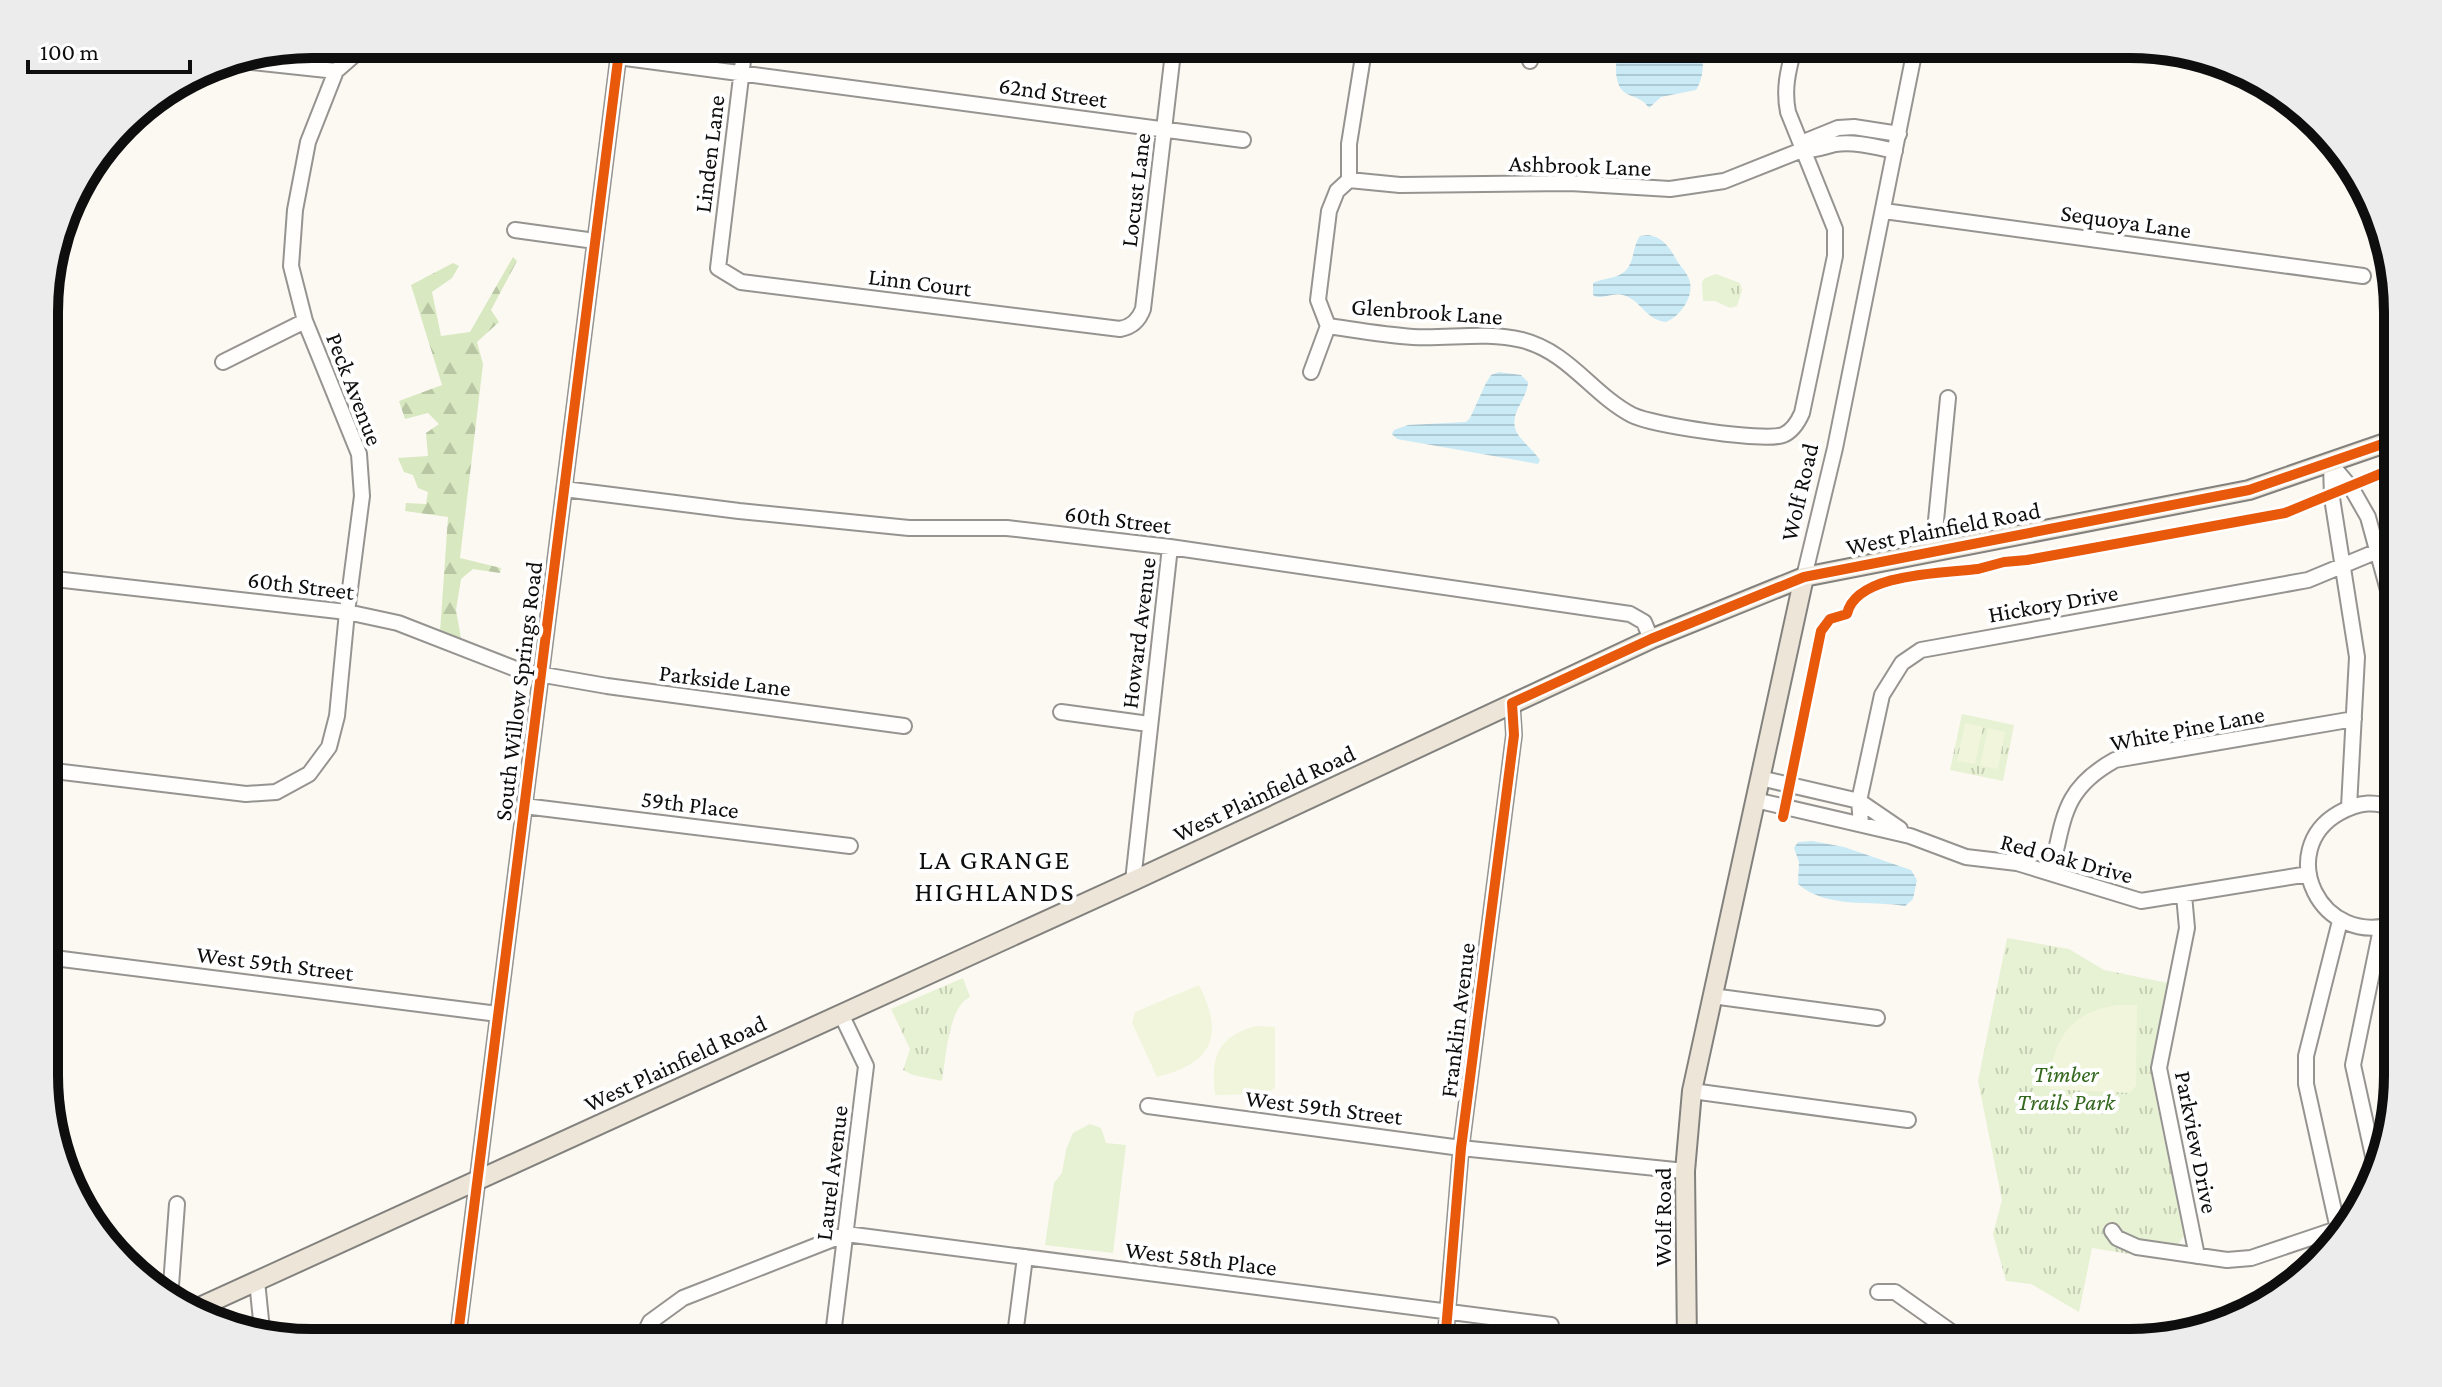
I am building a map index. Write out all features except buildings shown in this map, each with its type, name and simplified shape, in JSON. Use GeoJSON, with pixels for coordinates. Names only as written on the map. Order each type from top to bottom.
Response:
{"type":"FeatureCollection","features":[{"type":"Feature","properties":{"kind":"main road","name":"West Plainfield Road"},"geometry":{"type":"LineString","coordinates":[[205,1305],[1133,881],[1651,639],[1804,577],[2249,490],[2383,444]]}},
{"type":"Feature","properties":{"kind":"main road","name":"Wolf Road"},"geometry":{"type":"LineString","coordinates":[[1687,1328],[1685,1171],[1692,1091],[1804,577]]}},
{"type":"Feature","properties":{"kind":"street","name":"Peck Avenue"},"geometry":{"type":"LineString","coordinates":[[58,771],[246,794],[276,792],[309,774],[329,747],[340,700],[347,612],[362,496],[359,454],[305,321],[291,266],[295,210],[308,142],[336,71],[351,58]]}},
{"type":"Feature","properties":{"kind":"street","name":"South Willow Springs Road"},"geometry":{"type":"LineString","coordinates":[[459,1329],[618,58]]}},
{"type":"Feature","properties":{"kind":"street","name":"62nd Street"},"geometry":{"type":"LineString","coordinates":[[661,58],[741,73],[1243,140]]}},
{"type":"Feature","properties":{"kind":"street","name":"Linden Lane"},"geometry":{"type":"LineString","coordinates":[[718,268],[743,58]]}},
{"type":"Feature","properties":{"kind":"street","name":"Locust Lane"},"geometry":{"type":"LineString","coordinates":[[1120,329],[1132,325],[1143,309],[1172,58]]}},
{"type":"Feature","properties":{"kind":"street"},"geometry":{"type":"LineString","coordinates":[[1311,372],[1328,326],[1318,300],[1329,211],[1337,191],[1349,180],[1349,144],[1363,58]]}},
{"type":"Feature","properties":{"kind":"street"},"geometry":{"type":"LineString","coordinates":[[1791,58],[1786,76],[1786,99],[1802,150]]}},
{"type":"Feature","properties":{"kind":"street","name":"Wolf Road"},"geometry":{"type":"LineString","coordinates":[[1804,577],[1835,448],[1913,58]]}},
{"type":"Feature","properties":{"kind":"street"},"geometry":{"type":"LineString","coordinates":[[264,63],[336,71]]}},
{"type":"Feature","properties":{"kind":"street","name":"Ashbrook Lane"},"geometry":{"type":"LineString","coordinates":[[1802,150],[1806,141],[1838,128],[1854,127],[1899,134]]}},
{"type":"Feature","properties":{"kind":"street","name":"Ashbrook Lane"},"geometry":{"type":"LineString","coordinates":[[1349,180],[1400,185],[1570,183],[1670,189],[1724,181],[1802,150],[1814,151],[1837,144],[1895,151]]}},
{"type":"Feature","properties":{"kind":"street","name":"Glenbrook Lane"},"geometry":{"type":"LineString","coordinates":[[1328,326],[1414,337],[1483,334],[1524,341],[1554,353],[1620,407],[1657,424],[1765,437],[1784,434],[1796,425],[1802,413],[1835,256],[1835,229],[1802,150]]}},
{"type":"Feature","properties":{"kind":"street","name":"Sequoya Lane"},"geometry":{"type":"LineString","coordinates":[[1884,211],[2363,276]]}},
{"type":"Feature","properties":{"kind":"street"},"geometry":{"type":"LineString","coordinates":[[515,230],[595,241]]}},
{"type":"Feature","properties":{"kind":"street","name":"Linn Court"},"geometry":{"type":"LineString","coordinates":[[718,268],[741,282],[1120,329]]}},
{"type":"Feature","properties":{"kind":"street"},"geometry":{"type":"LineString","coordinates":[[223,362],[305,321]]}},
{"type":"Feature","properties":{"kind":"street"},"geometry":{"type":"LineString","coordinates":[[1933,551],[1948,398]]}},
{"type":"Feature","properties":{"kind":"street"},"geometry":{"type":"LineString","coordinates":[[2331,464],[2352,489],[2368,517],[2383,573]]}},
{"type":"Feature","properties":{"kind":"street"},"geometry":{"type":"LineString","coordinates":[[2331,464],[2332,498],[2357,657],[2349,807]]}},
{"type":"Feature","properties":{"kind":"street","name":"60th Street"},"geometry":{"type":"LineString","coordinates":[[564,489],[909,528],[1007,528],[1170,547],[1630,614],[1644,622],[1651,639]]}},
{"type":"Feature","properties":{"kind":"street","name":"Howard Avenue"},"geometry":{"type":"LineString","coordinates":[[1133,881],[1170,547]]}},
{"type":"Feature","properties":{"kind":"street","name":"Hickory Drive"},"geometry":{"type":"LineString","coordinates":[[1861,823],[1859,801],[1882,695],[1902,663],[1921,650],[2308,580],[2383,549]]}},
{"type":"Feature","properties":{"kind":"street","name":"60th Street"},"geometry":{"type":"LineString","coordinates":[[58,579],[347,612],[398,623],[521,671],[541,674]]}},
{"type":"Feature","properties":{"kind":"street","name":"Parkside Lane"},"geometry":{"type":"LineString","coordinates":[[541,674],[607,686],[904,726]]}},
{"type":"Feature","properties":{"kind":"street","name":"Franklin Avenue"},"geometry":{"type":"LineString","coordinates":[[1447,1328],[1461,1148],[1514,735],[1512,703]]}},
{"type":"Feature","properties":{"kind":"street","name":"Howard Avenue"},"geometry":{"type":"LineString","coordinates":[[1061,712],[1149,724]]}},
{"type":"Feature","properties":{"kind":"street","name":"White Pine Lane"},"geometry":{"type":"LineString","coordinates":[[2051,873],[2067,806],[2087,779],[2115,760],[2354,719]]}},
{"type":"Feature","properties":{"kind":"street","name":"Red Oak Drive"},"geometry":{"type":"LineString","coordinates":[[1760,778],[1859,801],[1910,836]]}},
{"type":"Feature","properties":{"kind":"street","name":"Red Oak Drive"},"geometry":{"type":"LineString","coordinates":[[1755,800],[1910,836],[1966,857],[2017,863],[2141,901],[2309,874]]}},
{"type":"Feature","properties":{"kind":"street"},"geometry":{"type":"LineString","coordinates":[[2372,1152],[2353,1065],[2381,929],[2359,928],[2340,921],[2323,907],[2310,880],[2308,858],[2315,837],[2328,819],[2349,807],[2383,804]]}},
{"type":"Feature","properties":{"kind":"street","name":"59th Place"},"geometry":{"type":"LineString","coordinates":[[524,806],[850,846]]}},
{"type":"Feature","properties":{"kind":"street","name":"Parkview Drive"},"geometry":{"type":"LineString","coordinates":[[2184,895],[2187,928],[2159,1068],[2197,1256]]}},
{"type":"Feature","properties":{"kind":"street"},"geometry":{"type":"LineString","coordinates":[[2339,1219],[2306,1084],[2306,1056],[2340,921]]}},
{"type":"Feature","properties":{"kind":"street","name":"West 59th Street"},"geometry":{"type":"LineString","coordinates":[[58,959],[498,1014]]}},
{"type":"Feature","properties":{"kind":"street"},"geometry":{"type":"LineString","coordinates":[[1712,996],[1877,1018]]}},
{"type":"Feature","properties":{"kind":"street","name":"Laurel Avenue"},"geometry":{"type":"LineString","coordinates":[[834,1329],[866,1066],[841,1014]]}},
{"type":"Feature","properties":{"kind":"street"},"geometry":{"type":"LineString","coordinates":[[1692,1091],[1908,1120]]}},
{"type":"Feature","properties":{"kind":"street","name":"West 59th Street"},"geometry":{"type":"LineString","coordinates":[[1148,1106],[1461,1148],[1685,1171]]}},
{"type":"Feature","properties":{"kind":"street"},"geometry":{"type":"LineString","coordinates":[[171,1285],[177,1204]]}},
{"type":"Feature","properties":{"kind":"street"},"geometry":{"type":"LineString","coordinates":[[2112,1231],[2117,1238],[2137,1247],[2227,1260],[2251,1258],[2329,1232]]}},
{"type":"Feature","properties":{"kind":"street"},"geometry":{"type":"LineString","coordinates":[[647,1329],[650,1322],[683,1298],[846,1234]]}},
{"type":"Feature","properties":{"kind":"street","name":"West 58th Place"},"geometry":{"type":"LineString","coordinates":[[846,1234],[1551,1325]]}},
{"type":"Feature","properties":{"kind":"street"},"geometry":{"type":"LineString","coordinates":[[1016,1329],[1025,1257]]}},
{"type":"Feature","properties":{"kind":"street"},"geometry":{"type":"LineString","coordinates":[[257,1281],[261,1323]]}},
{"type":"Feature","properties":{"kind":"street"},"geometry":{"type":"LineString","coordinates":[[1878,1292],[1895,1292],[1946,1328]]}},
{"type":"Feature","properties":{"kind":"green space"},"geometry":{"type":"Polygon","coordinates":[[[513,257],[517,261],[491,310],[499,322],[477,342],[483,364],[460,558],[501,568],[500,573],[473,569],[461,579],[456,610],[461,638],[440,632],[448,517],[405,511],[406,503],[426,504],[428,492],[418,488],[413,475],[404,472],[398,458],[428,456],[426,433],[439,424],[428,413],[405,419],[399,401],[442,385],[411,285],[453,263],[459,266],[452,278],[432,292],[441,336],[470,332],[513,257]]]}},
{"type":"Feature","properties":{"kind":"green space"},"geometry":{"type":"Polygon","coordinates":[[[1716,274],[1740,283],[1742,290],[1737,306],[1730,308],[1715,301],[1703,301],[1702,282],[1716,274]]]}},
{"type":"Feature","properties":{"kind":"green space"},"geometry":{"type":"Polygon","coordinates":[[[1962,714],[2014,725],[2003,781],[1950,770],[1962,714]]]}},
{"type":"Feature","properties":{"kind":"green space"},"geometry":{"type":"Polygon","coordinates":[[[1965,723],[1983,727],[1975,764],[1957,761],[1965,723]]]}},
{"type":"Feature","properties":{"kind":"green space"},"geometry":{"type":"Polygon","coordinates":[[[1988,728],[2005,732],[1998,769],[1980,766],[1988,728]]]}},
{"type":"Feature","properties":{"kind":"green space","name":"Timber Trails Park"},"geometry":{"type":"Polygon","coordinates":[[[2007,938],[2069,949],[2104,970],[2168,983],[2152,1078],[2184,1236],[2167,1260],[2092,1248],[2079,1312],[2031,1284],[2006,1281],[1993,1234],[2002,1200],[1978,1081],[2007,938]]]}},
{"type":"Feature","properties":{"kind":"green space"},"geometry":{"type":"Polygon","coordinates":[[[963,978],[970,997],[957,1011],[953,1022],[942,1081],[903,1070],[910,1049],[891,1009],[963,978]]]}},
{"type":"Feature","properties":{"kind":"green space"},"geometry":{"type":"Polygon","coordinates":[[[1199,985],[1211,1019],[1212,1033],[1208,1045],[1190,1064],[1157,1077],[1132,1023],[1135,1012],[1199,985]]]}},
{"type":"Feature","properties":{"kind":"green space"},"geometry":{"type":"Polygon","coordinates":[[[2117,1005],[2137,1005],[2136,1086],[2130,1093],[2049,1089],[2054,1057],[2065,1032],[2086,1015],[2117,1005]]]}},
{"type":"Feature","properties":{"kind":"green space"},"geometry":{"type":"Polygon","coordinates":[[[1256,1026],[1275,1027],[1275,1088],[1267,1094],[1215,1095],[1214,1069],[1219,1050],[1233,1036],[1256,1026]]]}},
{"type":"Feature","properties":{"kind":"green space"},"geometry":{"type":"Polygon","coordinates":[[[1090,1124],[1101,1128],[1106,1143],[1126,1145],[1113,1253],[1045,1245],[1054,1183],[1062,1173],[1066,1150],[1073,1133],[1090,1124]]]}},
{"type":"Feature","properties":{"kind":"water"},"geometry":{"type":"Polygon","coordinates":[[[1617,58],[1703,58],[1703,62],[1696,90],[1661,97],[1649,108],[1622,90],[1617,58]]]}},
{"type":"Feature","properties":{"kind":"water"},"geometry":{"type":"Polygon","coordinates":[[[1648,235],[1665,243],[1690,282],[1686,303],[1677,315],[1666,322],[1653,318],[1623,295],[1593,295],[1593,283],[1624,272],[1640,236],[1648,235]]]}},
{"type":"Feature","properties":{"kind":"water"},"geometry":{"type":"Polygon","coordinates":[[[1499,372],[1521,375],[1528,382],[1514,422],[1519,436],[1540,460],[1538,464],[1397,439],[1392,434],[1394,430],[1408,425],[1466,422],[1491,375],[1499,372]]]}},
{"type":"Feature","properties":{"kind":"water"},"geometry":{"type":"Polygon","coordinates":[[[1812,841],[1844,847],[1911,870],[1917,880],[1913,899],[1905,906],[1835,900],[1809,892],[1798,884],[1799,862],[1794,848],[1798,842],[1812,841]]]}},
{"type":"Feature","properties":{"kind":"cycle path"},"geometry":{"type":"LineString","coordinates":[[459,1329],[618,58]]}},
{"type":"Feature","properties":{"kind":"cycle path"},"geometry":{"type":"LineString","coordinates":[[1446,1328],[1461,1148],[1514,735],[1512,703],[1651,639],[1804,577],[2249,490],[2383,444]]}},
{"type":"Feature","properties":{"kind":"cycle path"},"geometry":{"type":"LineString","coordinates":[[1783,817],[1821,631],[1830,619],[1847,614],[1854,600],[1866,590],[1924,574],[1978,569],[2285,513],[2383,473]]}},
{"type":"Feature","properties":{"kind":"district","name":"LA GRANGE HIGHLANDS"},"geometry":{"type":"Point","coordinates":[995,875]}}]}
